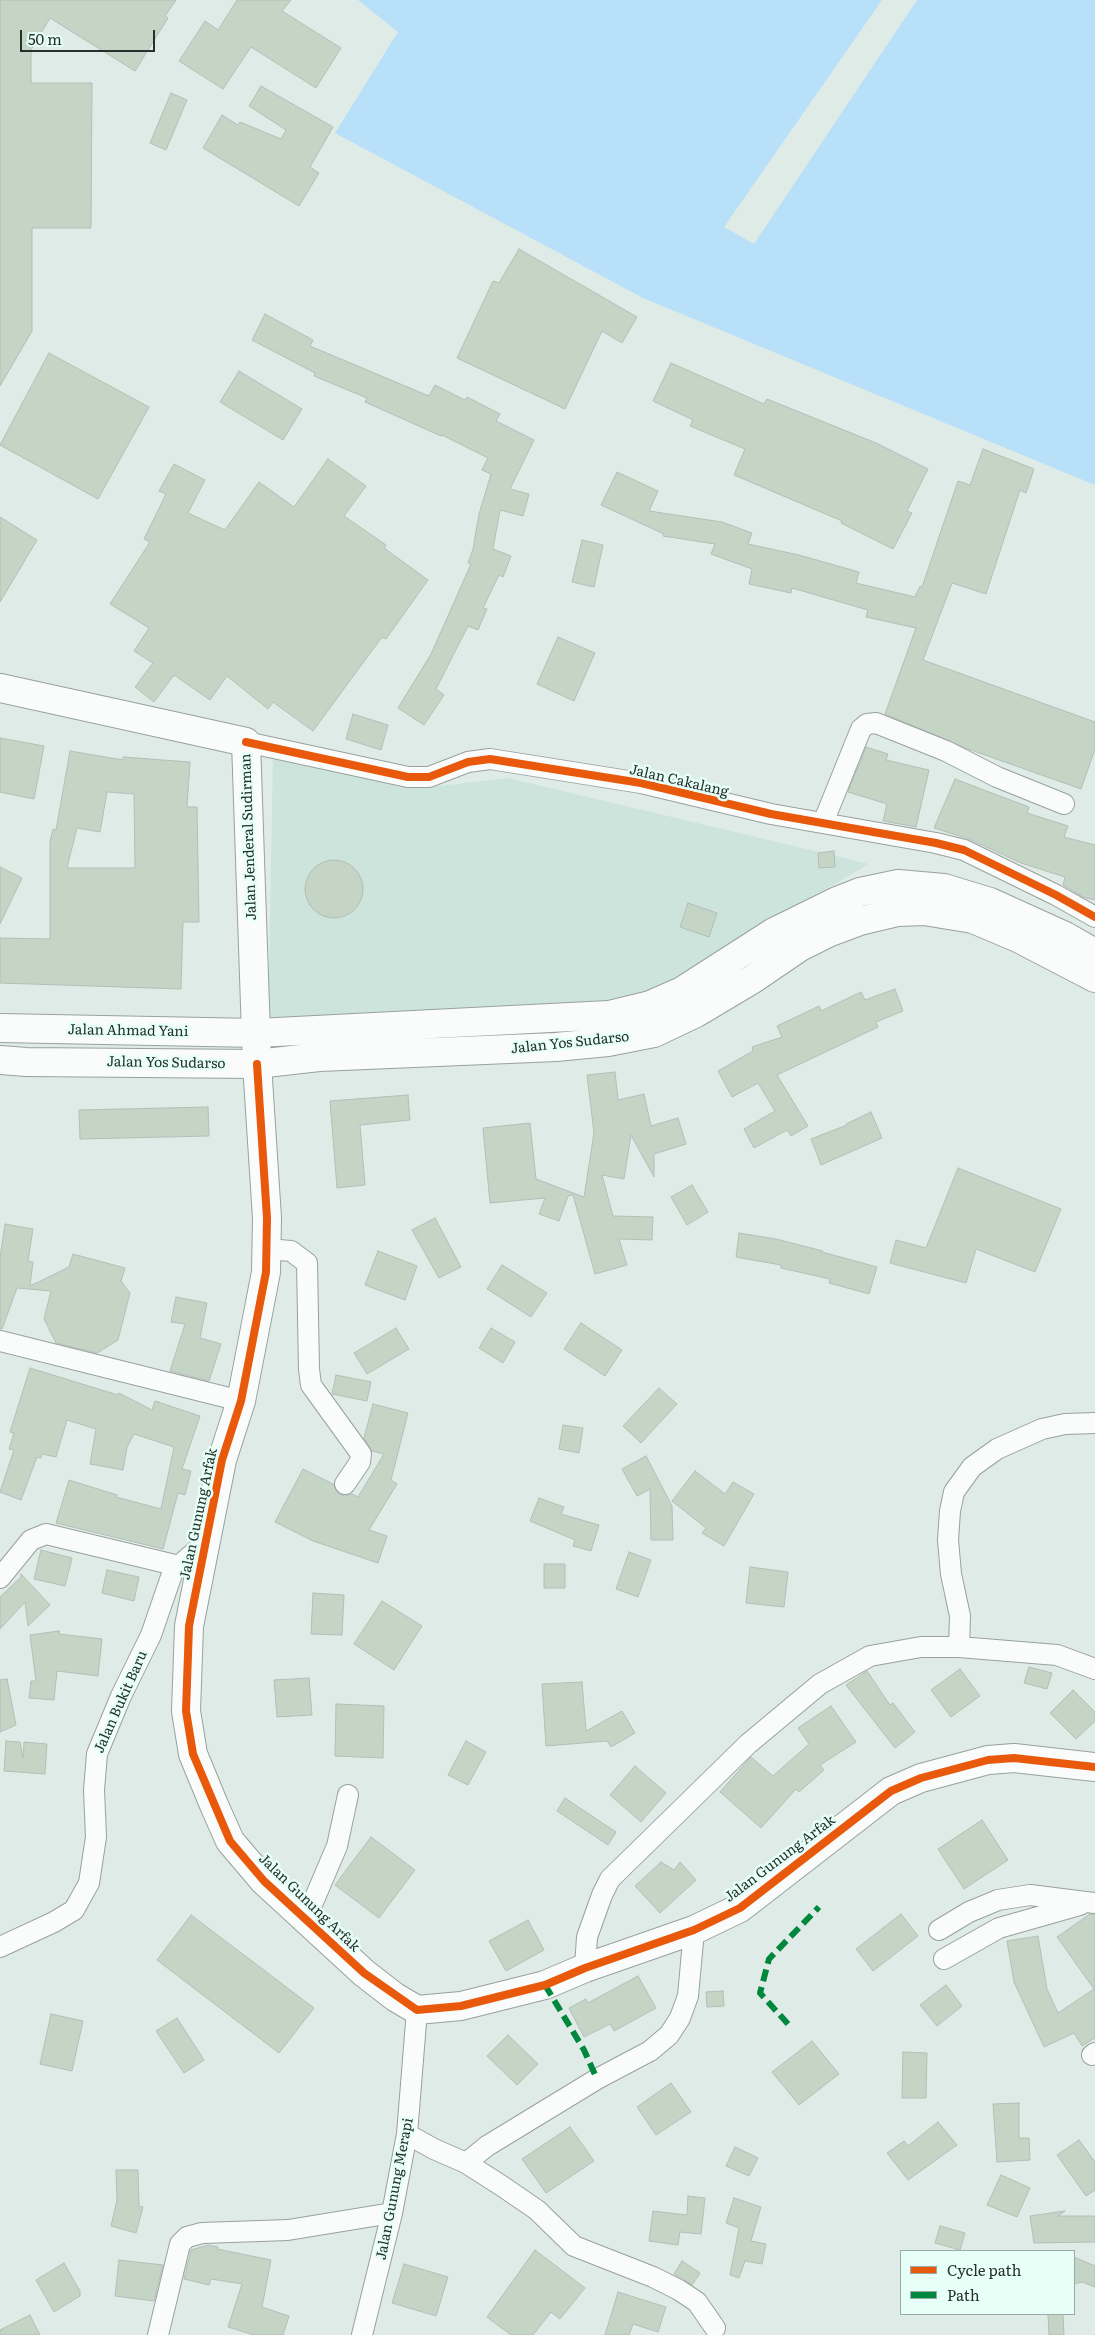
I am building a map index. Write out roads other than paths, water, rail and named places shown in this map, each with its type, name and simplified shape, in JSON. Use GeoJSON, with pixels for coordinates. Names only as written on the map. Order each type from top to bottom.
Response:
{"type":"FeatureCollection","features":[{"type":"Feature","properties":{"kind":"main road","name":"Jalan Jenderal Sudirman"},"geometry":{"type":"LineString","coordinates":[[0,688],[246,742],[256,1033]]}},
{"type":"Feature","properties":{"kind":"main road","name":"Jalan Yos Sudarso"},"geometry":{"type":"LineString","coordinates":[[256,1033],[609,1015],[650,1005],[682,991],[774,932],[837,901],[860,892],[898,884],[944,888],[990,902],[1065,936],[1095,953]]}},
{"type":"Feature","properties":{"kind":"main road","name":"Jalan Yos Sudarso"},"geometry":{"type":"LineString","coordinates":[[0,1060],[26,1062],[257,1064],[319,1057],[556,1047],[608,1042],[654,1033],[696,1013],[753,979],[800,947],[828,933],[860,921],[898,912],[924,910],[973,919],[1018,938],[1095,978]]}},
{"type":"Feature","properties":{"kind":"main road","name":"Jalan Ahmad Yani"},"geometry":{"type":"LineString","coordinates":[[0,1028],[256,1033]]}},
{"type":"Feature","properties":{"kind":"main road","name":"Jalan Gunung Arfak"},"geometry":{"type":"LineString","coordinates":[[256,1033],[265,1158],[266,1272],[241,1401],[222,1460],[189,1626],[186,1711],[193,1754],[230,1841],[264,1881],[305,1921],[364,1973],[417,2010],[461,2006],[545,1985],[585,1968],[694,1930],[740,1908],[891,1791],[921,1778],[988,1760],[1014,1758],[1095,1767]]}},
{"type":"Feature","properties":{"kind":"street"},"geometry":{"type":"LineString","coordinates":[[823,823],[861,729],[867,724],[876,723],[946,751],[997,777],[1064,804]]}},
{"type":"Feature","properties":{"kind":"street","name":"Jalan Cakalang"},"geometry":{"type":"LineString","coordinates":[[246,742],[408,777],[428,777],[468,762],[490,759],[641,783],[771,814],[964,850],[1095,917]]}},
{"type":"Feature","properties":{"kind":"street"},"geometry":{"type":"LineString","coordinates":[[267,1249],[291,1251],[307,1263],[311,1385],[362,1454],[360,1462],[345,1484]]}},
{"type":"Feature","properties":{"kind":"street"},"geometry":{"type":"LineString","coordinates":[[0,1341],[241,1401]]}},
{"type":"Feature","properties":{"kind":"street"},"geometry":{"type":"LineString","coordinates":[[959,1647],[960,1616],[951,1574],[948,1540],[950,1511],[954,1492],[972,1467],[997,1448],[1042,1430],[1065,1424],[1095,1423]]}},
{"type":"Feature","properties":{"kind":"street"},"geometry":{"type":"LineString","coordinates":[[0,1578],[31,1540],[46,1534],[179,1566]]}},
{"type":"Feature","properties":{"kind":"street","name":"Jalan Bukit Baru"},"geometry":{"type":"LineString","coordinates":[[0,1947],[54,1922],[74,1910],[89,1883],[96,1837],[94,1790],[97,1754],[121,1696],[151,1635],[173,1571],[197,1550],[204,1548]]}},
{"type":"Feature","properties":{"kind":"street"},"geometry":{"type":"LineString","coordinates":[[585,1968],[587,1936],[610,1879],[748,1744],[820,1684],[870,1656],[920,1647],[959,1647],[1057,1655],[1095,1669]]}},
{"type":"Feature","properties":{"kind":"street"},"geometry":{"type":"LineString","coordinates":[[305,1921],[337,1846],[348,1795]]}},
{"type":"Feature","properties":{"kind":"street"},"geometry":{"type":"LineString","coordinates":[[939,1930],[969,1912],[998,1900],[1030,1895],[1091,1903]]}},
{"type":"Feature","properties":{"kind":"street"},"geometry":{"type":"LineString","coordinates":[[944,1959],[1000,1928],[1091,1903]]}},
{"type":"Feature","properties":{"kind":"street"},"geometry":{"type":"LineString","coordinates":[[466,2163],[503,2136],[598,2079],[650,2051],[669,2035],[680,2018],[688,1996],[694,1930]]}},
{"type":"Feature","properties":{"kind":"street","name":"Jalan Gunung Merapi"},"geometry":{"type":"LineString","coordinates":[[362,2335],[392,2213],[407,2134],[417,2010]]}},
{"type":"Feature","properties":{"kind":"street"},"geometry":{"type":"LineString","coordinates":[[407,2134],[434,2149],[466,2163],[537,2210],[574,2246],[653,2276],[679,2290],[697,2302],[715,2328]]}},
{"type":"Feature","properties":{"kind":"street"},"geometry":{"type":"LineString","coordinates":[[158,2335],[180,2244],[187,2236],[202,2233],[288,2230],[392,2213]]}},
{"type":"Feature","properties":{"kind":"water"},"geometry":{"type":"Polygon","coordinates":[[[358,0],[1095,0],[1095,485],[643,298],[335,133],[398,32],[358,0]]]}}]}
